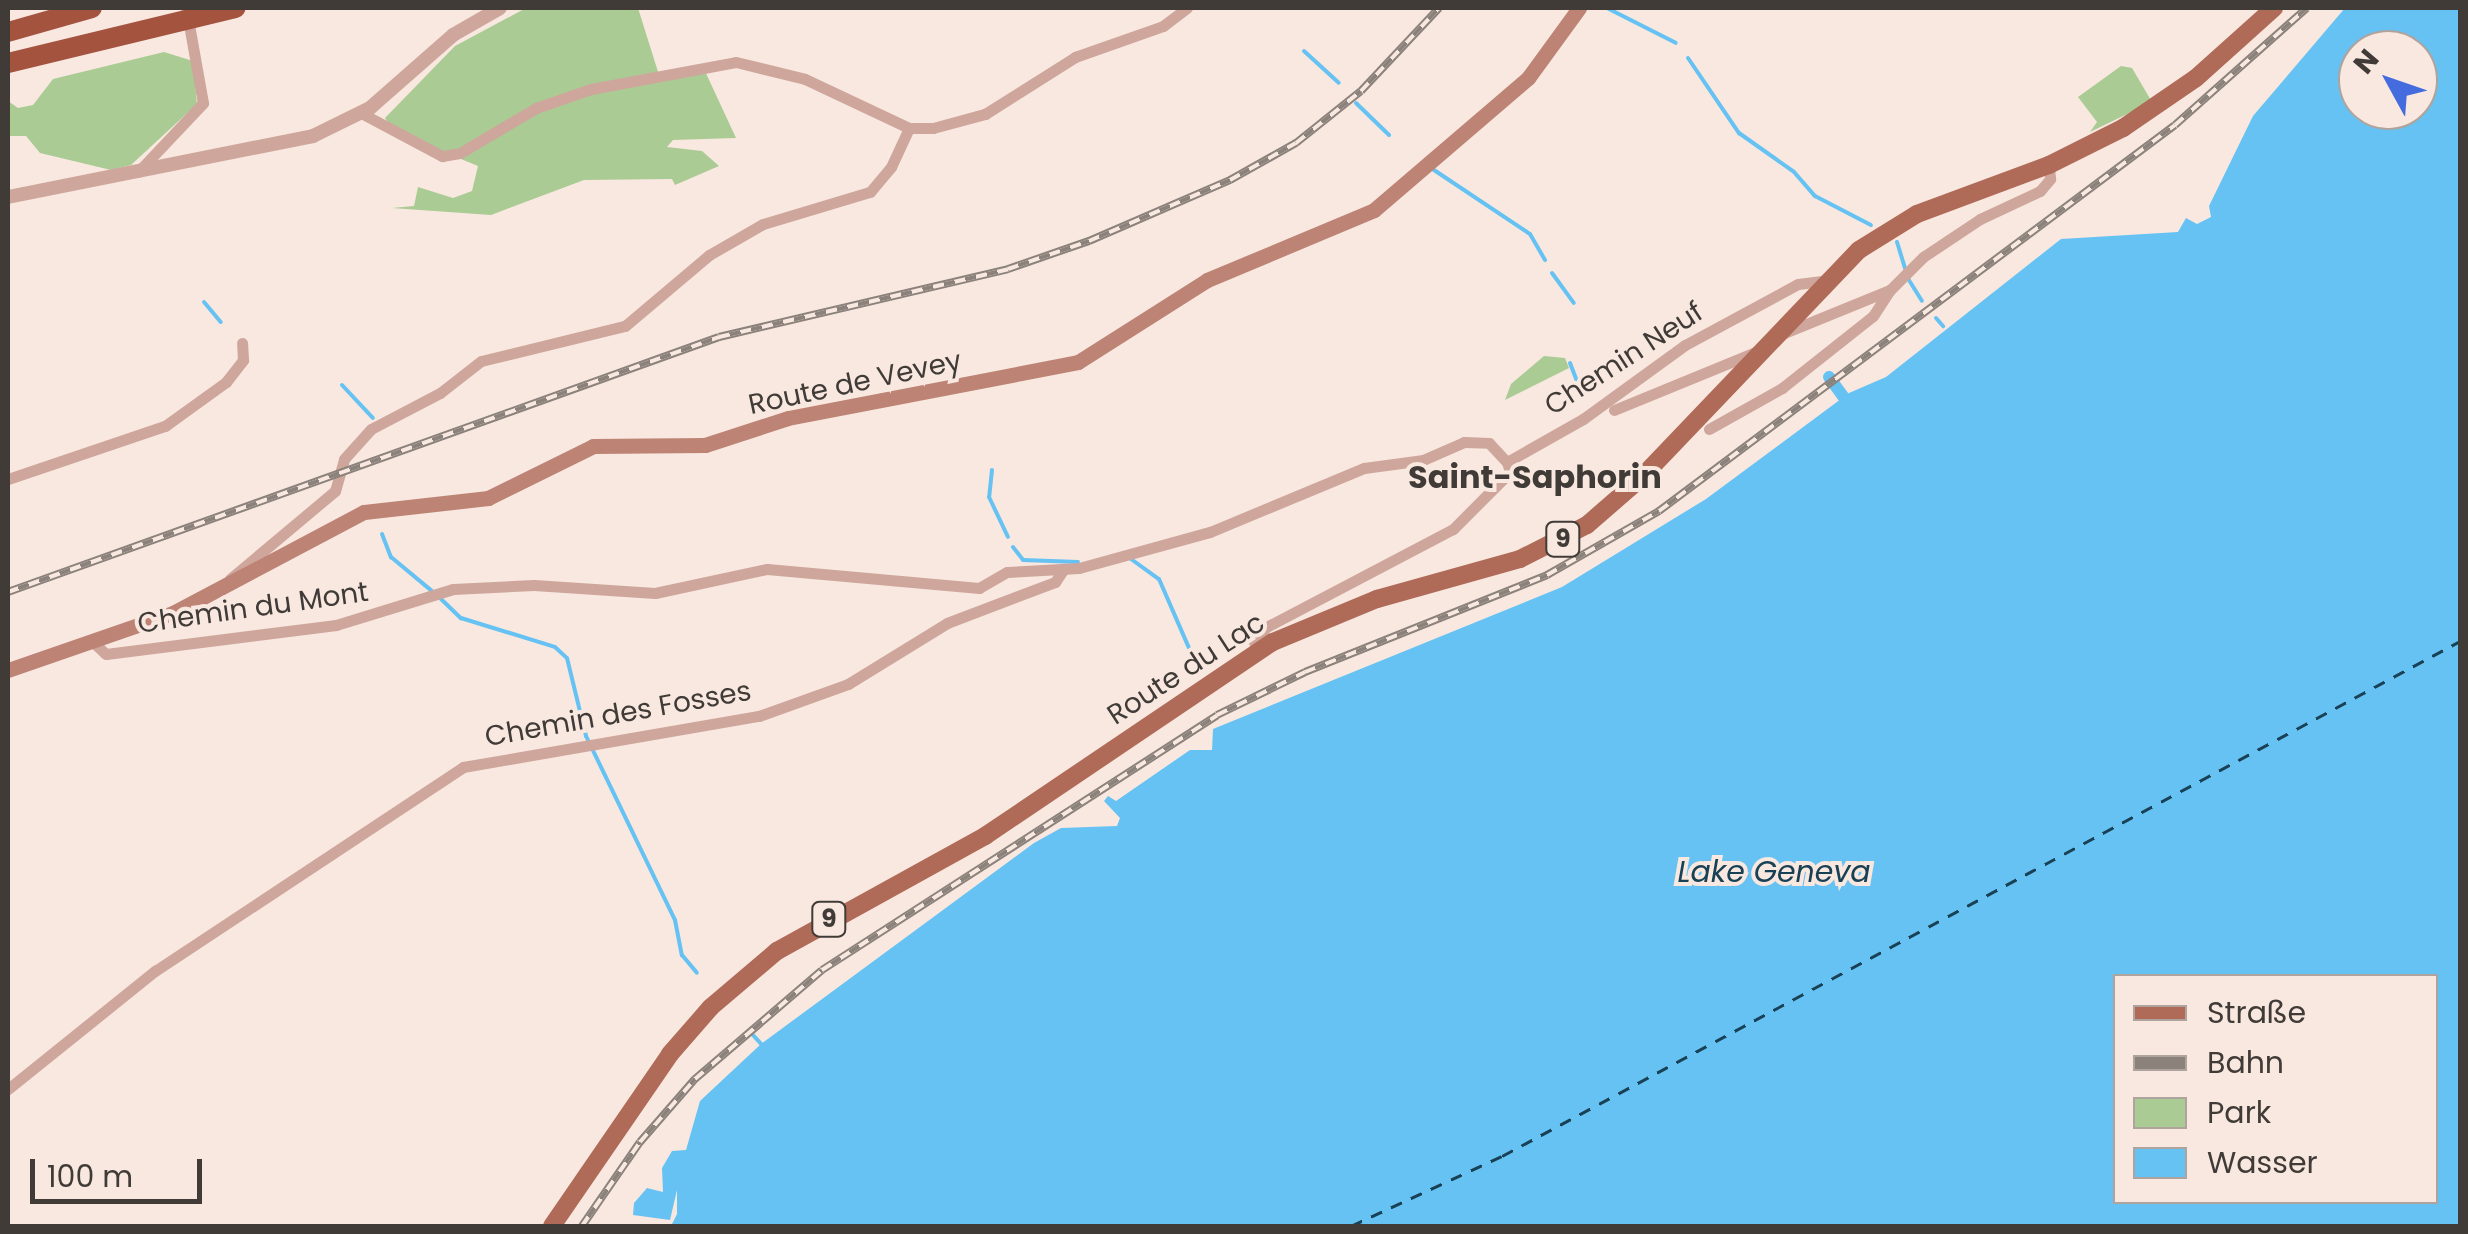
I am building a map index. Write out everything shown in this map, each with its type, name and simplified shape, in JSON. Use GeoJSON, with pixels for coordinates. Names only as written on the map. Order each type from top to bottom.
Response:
{"type":"FeatureCollection","features":[{"type":"Feature","properties":{"kind":"highway"},"geometry":{"type":"LineString","coordinates":[[8,32],[92,8]]}},
{"type":"Feature","properties":{"kind":"highway"},"geometry":{"type":"LineString","coordinates":[[8,63],[234,8]]}},
{"type":"Feature","properties":{"kind":"main road","name":"Route de Vevey"},"geometry":{"type":"LineString","coordinates":[[8,670],[94,643],[219,592],[364,512],[488,498],[593,446],[705,445],[788,418],[1078,362],[1207,280],[1374,210],[1528,78],[1579,8]]}},
{"type":"Feature","properties":{"kind":"main road","name":"9"},"geometry":{"type":"LineString","coordinates":[[2049,165],[2163,104],[2274,8]]}},
{"type":"Feature","properties":{"kind":"main road","name":"Route du Lac"},"geometry":{"type":"LineString","coordinates":[[552,1226],[670,1054],[756,967],[819,924],[984,836],[1258,651],[1356,606],[1520,559],[1569,536],[1627,493],[1824,281],[1896,226],[2049,165]]}},
{"type":"Feature","properties":{"kind":"street"},"geometry":{"type":"LineString","coordinates":[[138,172],[203,102],[186,8]]}},
{"type":"Feature","properties":{"kind":"street"},"geometry":{"type":"LineString","coordinates":[[8,198],[292,142],[361,113],[453,36],[500,8]]}},
{"type":"Feature","properties":{"kind":"street"},"geometry":{"type":"LineString","coordinates":[[361,113],[442,156],[460,153],[536,108],[591,89],[736,62],[805,79],[909,128],[985,114],[1075,57],[1163,26],[1187,8]]}},
{"type":"Feature","properties":{"kind":"street"},"geometry":{"type":"LineString","coordinates":[[219,592],[335,491],[344,458],[371,429],[440,394],[481,361],[625,326],[709,255],[763,224],[870,192],[909,128]]}},
{"type":"Feature","properties":{"kind":"street"},"geometry":{"type":"LineString","coordinates":[[1709,429],[1782,388],[1875,313],[1908,272],[1980,219],[2040,191],[2050,179],[2049,165]]}},
{"type":"Feature","properties":{"kind":"street","name":"Chemin Neuf"},"geometry":{"type":"LineString","coordinates":[[1258,651],[1261,631],[1453,530],[1508,467],[1686,345],[1798,284],[1824,281]]}},
{"type":"Feature","properties":{"kind":"street"},"geometry":{"type":"LineString","coordinates":[[1773,336],[1789,336],[1890,290]]}},
{"type":"Feature","properties":{"kind":"street"},"geometry":{"type":"LineString","coordinates":[[8,479],[165,426],[226,382],[243,360],[242,343]]}},
{"type":"Feature","properties":{"kind":"street"},"geometry":{"type":"LineString","coordinates":[[1614,410],[1759,351]]}},
{"type":"Feature","properties":{"kind":"street","name":"Chemin du Mont"},"geometry":{"type":"LineString","coordinates":[[94,643],[106,654],[336,625],[452,589],[534,585],[655,594],[766,570],[979,588],[1006,572],[1063,570],[1210,532],[1362,468],[1423,460],[1464,442],[1489,443],[1508,467]]}},
{"type":"Feature","properties":{"kind":"street","name":"Chemin des Fosses"},"geometry":{"type":"LineString","coordinates":[[8,1089],[155,970],[464,768],[601,739],[735,724],[848,684],[947,623],[1055,582],[1063,570]]}},
{"type":"Feature","properties":{"kind":"green space"},"geometry":{"type":"Polygon","coordinates":[[[526,8],[638,8],[659,75],[704,69],[736,138],[673,140],[667,147],[702,151],[719,166],[675,185],[672,179],[584,180],[491,215],[392,208],[414,206],[418,187],[453,198],[472,191],[478,166],[393,131],[385,118],[455,46],[526,8]]]}},
{"type":"Feature","properties":{"kind":"green space"},"geometry":{"type":"Polygon","coordinates":[[[164,52],[193,61],[197,104],[131,165],[111,170],[40,153],[26,136],[8,136],[8,101],[18,108],[33,105],[53,79],[164,52]]]}},
{"type":"Feature","properties":{"kind":"green space"},"geometry":{"type":"Polygon","coordinates":[[[2121,66],[2132,68],[2152,102],[2090,132],[2097,122],[2078,97],[2121,66]]]}},
{"type":"Feature","properties":{"kind":"green space"},"geometry":{"type":"Polygon","coordinates":[[[1544,356],[1565,358],[1569,368],[1505,400],[1511,384],[1544,356]]]}},
{"type":"Feature","properties":{"kind":"water","name":"Lake Geneva"},"geometry":{"type":"Polygon","coordinates":[[[2345,8],[2460,8],[2460,1226],[658,1226],[672,1224],[677,1214],[677,1190],[670,1220],[633,1215],[634,1203],[647,1188],[663,1192],[662,1168],[672,1151],[686,1150],[700,1101],[761,1044],[1034,843],[1061,828],[1117,826],[1120,818],[1104,801],[1108,796],[1116,801],[1190,750],[1212,750],[1213,729],[1562,587],[1706,499],[1849,393],[1886,377],[2061,239],[2178,232],[2186,218],[2197,224],[2211,217],[2209,206],[2253,116],[2345,8]]]}},
{"type":"Feature","properties":{"kind":"waterway"},"geometry":{"type":"LineString","coordinates":[[1607,8],[1676,43]]}},
{"type":"Feature","properties":{"kind":"waterway"},"geometry":{"type":"LineString","coordinates":[[1304,51],[1339,83]]}},
{"type":"Feature","properties":{"kind":"waterway"},"geometry":{"type":"LineString","coordinates":[[1688,58],[1739,133],[1794,172],[1815,196],[1871,225]]}},
{"type":"Feature","properties":{"kind":"waterway"},"geometry":{"type":"LineString","coordinates":[[1356,103],[1389,135]]}},
{"type":"Feature","properties":{"kind":"waterway"},"geometry":{"type":"LineString","coordinates":[[1434,170],[1530,234],[1545,260]]}},
{"type":"Feature","properties":{"kind":"waterway"},"geometry":{"type":"LineString","coordinates":[[1897,242],[1905,269]]}},
{"type":"Feature","properties":{"kind":"waterway"},"geometry":{"type":"LineString","coordinates":[[1552,273],[1574,303]]}},
{"type":"Feature","properties":{"kind":"waterway"},"geometry":{"type":"LineString","coordinates":[[1907,277],[1922,301]]}},
{"type":"Feature","properties":{"kind":"waterway"},"geometry":{"type":"LineString","coordinates":[[204,302],[221,322]]}},
{"type":"Feature","properties":{"kind":"waterway"},"geometry":{"type":"LineString","coordinates":[[1936,318],[1943,326]]}},
{"type":"Feature","properties":{"kind":"waterway"},"geometry":{"type":"LineString","coordinates":[[1570,363],[1579,387]]}},
{"type":"Feature","properties":{"kind":"waterway"},"geometry":{"type":"LineString","coordinates":[[1829,377],[1844,398]]}},
{"type":"Feature","properties":{"kind":"waterway"},"geometry":{"type":"LineString","coordinates":[[342,385],[373,418]]}},
{"type":"Feature","properties":{"kind":"waterway"},"geometry":{"type":"LineString","coordinates":[[992,470],[989,497],[1008,537]]}},
{"type":"Feature","properties":{"kind":"waterway"},"geometry":{"type":"LineString","coordinates":[[382,534],[391,557],[432,591]]}},
{"type":"Feature","properties":{"kind":"waterway"},"geometry":{"type":"LineString","coordinates":[[1013,547],[1023,560],[1078,562]]}},
{"type":"Feature","properties":{"kind":"waterway"},"geometry":{"type":"LineString","coordinates":[[1131,559],[1159,579],[1192,655],[1204,667]]}},
{"type":"Feature","properties":{"kind":"waterway"},"geometry":{"type":"LineString","coordinates":[[441,599],[461,618],[555,647],[567,658],[586,736],[675,920],[682,955],[697,973]]}},
{"type":"Feature","properties":{"kind":"waterway"},"geometry":{"type":"LineString","coordinates":[[753,1035],[761,1044]]}},
{"type":"Feature","properties":{"kind":"ferry route"},"geometry":{"type":"LineString","coordinates":[[1351,1226],[1502,1156],[2460,641]]}},
{"type":"Feature","properties":{"kind":"railway"},"geometry":{"type":"LineString","coordinates":[[8,592],[719,337],[1008,269],[1089,241],[1230,180],[1296,143],[1361,91],[1439,8]]}},
{"type":"Feature","properties":{"kind":"railway"},"geometry":{"type":"LineString","coordinates":[[582,1226],[640,1142],[695,1079],[822,970],[1217,715],[1305,672],[1547,575],[1659,511],[2175,125],[2307,8]]}},
{"type":"Feature","properties":{"kind":"district","name":"Saint-Saphorin"},"geometry":{"type":"Point","coordinates":[1535,477]}}]}
